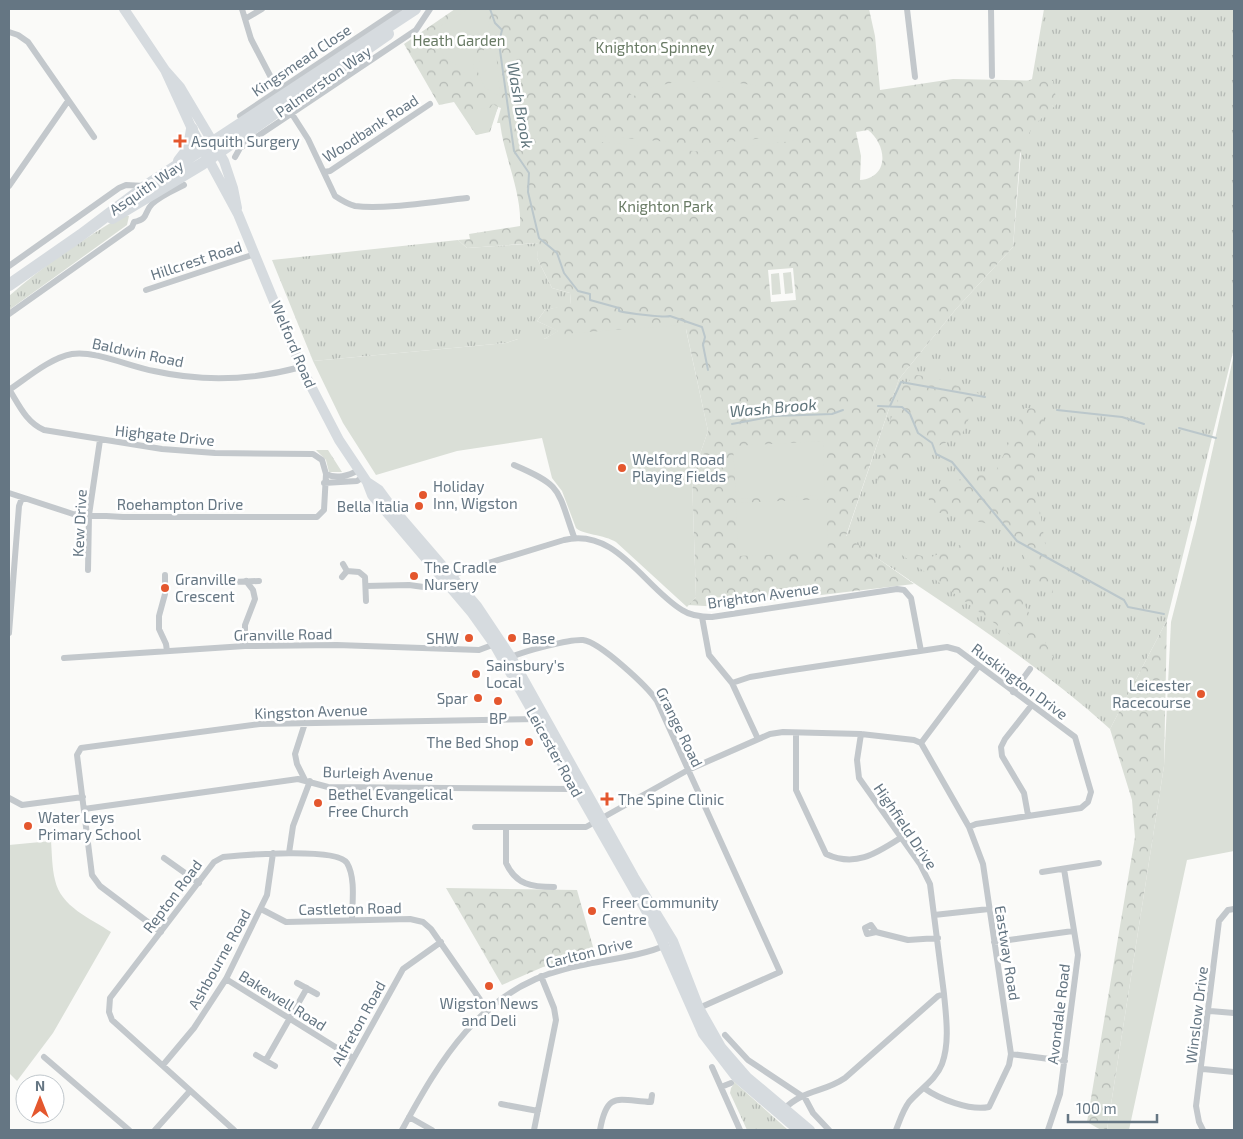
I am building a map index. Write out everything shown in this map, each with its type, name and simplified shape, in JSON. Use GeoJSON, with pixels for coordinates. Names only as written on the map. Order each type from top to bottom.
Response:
{"type":"FeatureCollection","features":[{"type":"Feature","properties":{"kind":"highway","name":"Palmerston Way"},"geometry":{"type":"LineString","coordinates":[[211,151],[257,113],[414,9]]}},
{"type":"Feature","properties":{"kind":"highway","name":"Palmerston Way"},"geometry":{"type":"LineString","coordinates":[[211,151],[289,110],[425,9]]}},
{"type":"Feature","properties":{"kind":"highway"},"geometry":{"type":"LineString","coordinates":[[257,113],[281,104],[289,110]]}},
{"type":"Feature","properties":{"kind":"highway"},"geometry":{"type":"LineString","coordinates":[[174,167],[190,148],[192,129]]}},
{"type":"Feature","properties":{"kind":"highway","name":"Asquith Way"},"geometry":{"type":"LineString","coordinates":[[9,285],[174,167],[211,151]]}},
{"type":"Feature","properties":{"kind":"highway","name":"Asquith Way"},"geometry":{"type":"LineString","coordinates":[[81,235],[126,211],[211,151]]}},
{"type":"Feature","properties":{"kind":"main road","name":"Welford Road"},"geometry":{"type":"LineString","coordinates":[[124,9],[165,70],[180,87],[211,151],[302,367],[330,423],[363,476]]}},
{"type":"Feature","properties":{"kind":"main road","name":"Welford Road"},"geometry":{"type":"LineString","coordinates":[[165,70],[192,129],[211,151]]}},
{"type":"Feature","properties":{"kind":"main road","name":"Leicester Road"},"geometry":{"type":"LineString","coordinates":[[363,476],[379,490],[448,578],[477,606],[669,943],[711,1039]]}},
{"type":"Feature","properties":{"kind":"main road","name":"Leicester Road"},"geometry":{"type":"LineString","coordinates":[[498,642],[512,657],[541,717]]}},
{"type":"Feature","properties":{"kind":"main road","name":"Leicester Road"},"geometry":{"type":"LineString","coordinates":[[669,943],[695,1018],[711,1039]]}},
{"type":"Feature","properties":{"kind":"main road"},"geometry":{"type":"LineString","coordinates":[[711,1039],[736,1077],[781,1112],[810,1130]]}},
{"type":"Feature","properties":{"kind":"main road"},"geometry":{"type":"LineString","coordinates":[[781,1112],[798,1130]]}},
{"type":"Feature","properties":{"kind":"street"},"geometry":{"type":"LineString","coordinates":[[242,9],[251,39],[278,90]]}},
{"type":"Feature","properties":{"kind":"street"},"geometry":{"type":"LineString","coordinates":[[245,19],[262,9]]}},
{"type":"Feature","properties":{"kind":"street","name":"Kingsmead Close"},"geometry":{"type":"LineString","coordinates":[[240,116],[400,9]]}},
{"type":"Feature","properties":{"kind":"street"},"geometry":{"type":"LineString","coordinates":[[236,157],[240,148],[289,110],[416,30],[430,9]]}},
{"type":"Feature","properties":{"kind":"street"},"geometry":{"type":"LineString","coordinates":[[907,9],[916,77]]}},
{"type":"Feature","properties":{"kind":"street"},"geometry":{"type":"LineString","coordinates":[[991,9],[992,76]]}},
{"type":"Feature","properties":{"kind":"street"},"geometry":{"type":"LineString","coordinates":[[9,32],[18,35],[28,42],[94,137]]}},
{"type":"Feature","properties":{"kind":"street"},"geometry":{"type":"LineString","coordinates":[[9,186],[68,101]]}},
{"type":"Feature","properties":{"kind":"street","name":"Woodbank Road"},"geometry":{"type":"LineString","coordinates":[[324,172],[330,171],[430,104]]}},
{"type":"Feature","properties":{"kind":"street"},"geometry":{"type":"LineString","coordinates":[[289,110],[308,139],[335,196],[355,206],[467,198]]}},
{"type":"Feature","properties":{"kind":"street"},"geometry":{"type":"LineString","coordinates":[[9,314],[124,232],[134,222],[146,217],[152,204],[184,185]]}},
{"type":"Feature","properties":{"kind":"street"},"geometry":{"type":"LineString","coordinates":[[9,266],[119,188],[146,186]]}},
{"type":"Feature","properties":{"kind":"street"},"geometry":{"type":"LineString","coordinates":[[126,211],[132,216],[134,222]]}},
{"type":"Feature","properties":{"kind":"street","name":"Hillcrest Road"},"geometry":{"type":"LineString","coordinates":[[146,290],[254,254]]}},
{"type":"Feature","properties":{"kind":"street","name":"Baldwin Road"},"geometry":{"type":"LineString","coordinates":[[9,389],[55,361],[72,354],[93,355],[156,372],[205,377],[254,378],[302,367]]}},
{"type":"Feature","properties":{"kind":"street","name":"Highgate Drive"},"geometry":{"type":"LineString","coordinates":[[9,389],[34,425],[44,430],[162,449],[216,453],[312,454],[322,460],[324,479]]}},
{"type":"Feature","properties":{"kind":"street","name":"Kew Drive"},"geometry":{"type":"LineString","coordinates":[[88,570],[89,515],[100,440]]}},
{"type":"Feature","properties":{"kind":"street"},"geometry":{"type":"LineString","coordinates":[[366,586],[409,585],[430,588],[448,578],[478,566],[574,537],[555,488],[544,478],[514,465]]}},
{"type":"Feature","properties":{"kind":"street"},"geometry":{"type":"LineString","coordinates":[[324,479],[332,476],[363,476]]}},
{"type":"Feature","properties":{"kind":"street","name":"Roehampton Drive"},"geometry":{"type":"LineString","coordinates":[[9,493],[65,512],[89,515],[317,517],[324,510],[324,479]]}},
{"type":"Feature","properties":{"kind":"street"},"geometry":{"type":"LineString","coordinates":[[9,633],[19,506],[22,498]]}},
{"type":"Feature","properties":{"kind":"street","name":"Brighton Avenue"},"geometry":{"type":"LineString","coordinates":[[574,537],[603,544],[620,555],[680,609],[702,616],[712,617],[897,588],[904,590],[911,598],[921,651]]}},
{"type":"Feature","properties":{"kind":"street"},"geometry":{"type":"LineString","coordinates":[[343,564],[344,574],[363,574],[366,586],[366,601]]}},
{"type":"Feature","properties":{"kind":"street"},"geometry":{"type":"LineString","coordinates":[[165,575],[165,594],[159,616],[159,629],[167,651]]}},
{"type":"Feature","properties":{"kind":"street"},"geometry":{"type":"LineString","coordinates":[[233,582],[259,580]]}},
{"type":"Feature","properties":{"kind":"street"},"geometry":{"type":"LineString","coordinates":[[245,646],[244,629],[255,599],[253,590],[246,581]]}},
{"type":"Feature","properties":{"kind":"street"},"geometry":{"type":"LineString","coordinates":[[702,616],[709,655],[732,684],[758,739]]}},
{"type":"Feature","properties":{"kind":"street","name":"Grange Road"},"geometry":{"type":"LineString","coordinates":[[512,657],[583,640],[596,646],[651,691],[780,972],[699,1008]]}},
{"type":"Feature","properties":{"kind":"street","name":"Granville Road"},"geometry":{"type":"LineString","coordinates":[[64,658],[245,646],[337,645],[479,650],[498,642]]}},
{"type":"Feature","properties":{"kind":"street","name":"Ruskington Drive"},"geometry":{"type":"LineString","coordinates":[[732,684],[750,677],[921,651],[947,648],[958,650],[978,667],[1075,737],[1091,792],[1088,802],[1080,808],[1028,815],[976,824],[969,827]]}},
{"type":"Feature","properties":{"kind":"street"},"geometry":{"type":"LineString","coordinates":[[475,827],[586,827],[688,770],[770,734],[796,732],[861,734],[914,740],[920,743],[978,667]]}},
{"type":"Feature","properties":{"kind":"street"},"geometry":{"type":"LineString","coordinates":[[1013,692],[1030,669]]}},
{"type":"Feature","properties":{"kind":"street"},"geometry":{"type":"LineString","coordinates":[[1028,815],[1024,793],[1002,756],[1001,748],[1005,738],[1032,706]]}},
{"type":"Feature","properties":{"kind":"street","name":"Kingston Avenue"},"geometry":{"type":"LineString","coordinates":[[83,797],[78,750],[86,746],[260,724],[541,717]]}},
{"type":"Feature","properties":{"kind":"street"},"geometry":{"type":"LineString","coordinates":[[289,853],[293,826],[307,781],[296,764],[295,754],[305,723]]}},
{"type":"Feature","properties":{"kind":"street"},"geometry":{"type":"LineString","coordinates":[[796,732],[796,790],[826,854],[833,858],[864,859],[902,837]]}},
{"type":"Feature","properties":{"kind":"street","name":"Highfield Drive"},"geometry":{"type":"LineString","coordinates":[[861,734],[857,760],[859,778],[902,837],[920,864],[930,884],[944,994],[946,1045],[942,1064],[903,1111],[896,1130]]}},
{"type":"Feature","properties":{"kind":"street","name":"Eastway Road"},"geometry":{"type":"LineString","coordinates":[[920,743],[969,827],[983,864],[1011,1054],[1009,1065],[989,1107],[979,1109],[967,1106],[924,1088]]}},
{"type":"Feature","properties":{"kind":"street","name":"Burleigh Avenue"},"geometry":{"type":"LineString","coordinates":[[84,808],[307,781],[328,786],[579,786]]}},
{"type":"Feature","properties":{"kind":"street"},"geometry":{"type":"LineString","coordinates":[[9,798],[22,805],[83,797],[92,874],[100,886],[161,932]]}},
{"type":"Feature","properties":{"kind":"street"},"geometry":{"type":"LineString","coordinates":[[506,827],[506,863],[508,868],[521,883],[530,886],[554,887]]}},
{"type":"Feature","properties":{"kind":"street","name":"Repton Road"},"geometry":{"type":"LineString","coordinates":[[234,1130],[112,1020],[109,1012],[110,998],[214,862],[223,857],[289,853],[338,857],[346,861],[351,872],[352,920]]}},
{"type":"Feature","properties":{"kind":"street","name":"Ashbourne Road"},"geometry":{"type":"LineString","coordinates":[[163,1065],[194,1028],[226,979],[267,895],[273,854]]}},
{"type":"Feature","properties":{"kind":"street"},"geometry":{"type":"LineString","coordinates":[[164,858],[199,883]]}},
{"type":"Feature","properties":{"kind":"street"},"geometry":{"type":"LineString","coordinates":[[1042,872],[1099,863]]}},
{"type":"Feature","properties":{"kind":"street","name":"Avondale Road"},"geometry":{"type":"LineString","coordinates":[[1048,1130],[1060,1094],[1078,956],[1064,869]]}},
{"type":"Feature","properties":{"kind":"street"},"geometry":{"type":"LineString","coordinates":[[934,915],[989,908]]}},
{"type":"Feature","properties":{"kind":"street","name":"Winslow Drive"},"geometry":{"type":"LineString","coordinates":[[1203,1130],[1199,1122],[1196,1106],[1210,1010],[1220,921],[1228,910],[1234,908]]}},
{"type":"Feature","properties":{"kind":"street","name":"Castleton Road"},"geometry":{"type":"LineString","coordinates":[[261,909],[286,922],[417,920],[431,929],[488,1011]]}},
{"type":"Feature","properties":{"kind":"street"},"geometry":{"type":"LineString","coordinates":[[994,942],[1073,931]]}},
{"type":"Feature","properties":{"kind":"street"},"geometry":{"type":"LineString","coordinates":[[876,932],[908,940],[938,938]]}},
{"type":"Feature","properties":{"kind":"street","name":"Alfreton Road"},"geometry":{"type":"LineString","coordinates":[[314,1130],[403,969],[441,942]]}},
{"type":"Feature","properties":{"kind":"street","name":"Carlton Drive"},"geometry":{"type":"LineString","coordinates":[[402,1130],[444,1056],[488,1011],[513,991],[541,976],[669,943]]}},
{"type":"Feature","properties":{"kind":"street"},"geometry":{"type":"LineString","coordinates":[[534,1130],[556,1020],[554,1008],[541,976]]}},
{"type":"Feature","properties":{"kind":"street","name":"Bakewell Road"},"geometry":{"type":"LineString","coordinates":[[226,979],[353,1058]]}},
{"type":"Feature","properties":{"kind":"street"},"geometry":{"type":"LineString","coordinates":[[297,983],[316,994]]}},
{"type":"Feature","properties":{"kind":"street"},"geometry":{"type":"LineString","coordinates":[[266,1060],[307,988]]}},
{"type":"Feature","properties":{"kind":"street"},"geometry":{"type":"LineString","coordinates":[[781,1112],[802,1096],[837,1084],[846,1078],[938,996],[944,994]]}},
{"type":"Feature","properties":{"kind":"street"},"geometry":{"type":"LineString","coordinates":[[1210,1010],[1234,1013]]}},
{"type":"Feature","properties":{"kind":"street"},"geometry":{"type":"LineString","coordinates":[[725,1035],[748,1060],[802,1096],[829,1130]]}},
{"type":"Feature","properties":{"kind":"street"},"geometry":{"type":"LineString","coordinates":[[1011,1054],[1065,1061]]}},
{"type":"Feature","properties":{"kind":"street"},"geometry":{"type":"LineString","coordinates":[[256,1055],[276,1066]]}},
{"type":"Feature","properties":{"kind":"street"},"geometry":{"type":"LineString","coordinates":[[44,1057],[129,1130]]}},
{"type":"Feature","properties":{"kind":"street"},"geometry":{"type":"LineString","coordinates":[[712,1066],[740,1130]]}},
{"type":"Feature","properties":{"kind":"street"},"geometry":{"type":"LineString","coordinates":[[1202,1069],[1234,1072]]}},
{"type":"Feature","properties":{"kind":"street"},"geometry":{"type":"LineString","coordinates":[[721,1087],[731,1083]]}},
{"type":"Feature","properties":{"kind":"street"},"geometry":{"type":"LineString","coordinates":[[155,1130],[190,1091]]}},
{"type":"Feature","properties":{"kind":"street"},"geometry":{"type":"LineString","coordinates":[[600,1130],[604,1110],[614,1101],[651,1102]]}},
{"type":"Feature","properties":{"kind":"street"},"geometry":{"type":"LineString","coordinates":[[501,1104],[538,1111]]}},
{"type":"Feature","properties":{"kind":"street"},"geometry":{"type":"LineString","coordinates":[[409,1117],[432,1130]]}},
{"type":"Feature","properties":{"kind":"green space","name":"Knighton Park"},"geometry":{"type":"Polygon","coordinates":[[[455,9],[869,9],[875,36],[880,90],[953,79],[1053,81],[1057,104],[1032,127],[1020,154],[1013,247],[956,309],[899,379],[846,536],[914,584],[721,607],[688,605],[696,597],[692,477],[708,431],[686,329],[544,339],[558,331],[537,321],[545,310],[571,304],[570,293],[552,288],[537,258],[538,243],[467,248],[458,240],[470,239],[469,234],[520,226],[516,187],[500,123],[497,123],[501,108],[498,107],[490,132],[476,135],[454,102],[439,105],[404,44],[455,9]],[[868,130],[856,132],[861,156],[860,180],[870,178],[881,167],[882,152],[874,136],[868,130]],[[793,268],[768,270],[771,302],[796,300],[793,268]]]}},
{"type":"Feature","properties":{"kind":"green space","name":"Heath Garden"},"geometry":{"type":"Polygon","coordinates":[[[469,9],[485,9],[489,25],[488,31],[478,46],[474,59],[476,83],[423,37],[469,9]]]}},
{"type":"Feature","properties":{"kind":"green space"},"geometry":{"type":"Polygon","coordinates":[[[1044,9],[1234,9],[1234,348],[1167,620],[1110,729],[1079,702],[1015,653],[846,537],[899,379],[956,309],[1013,247],[1027,81],[1032,79],[1044,9]]]}},
{"type":"Feature","properties":{"kind":"green space"},"geometry":{"type":"Polygon","coordinates":[[[491,41],[496,51],[500,96],[485,88],[477,70],[482,52],[491,41]]]}},
{"type":"Feature","properties":{"kind":"green space"},"geometry":{"type":"Polygon","coordinates":[[[676,82],[731,82],[767,87],[677,87],[633,96],[628,92],[676,82]]]}},
{"type":"Feature","properties":{"kind":"green space"},"geometry":{"type":"Polygon","coordinates":[[[493,104],[498,107],[489,131],[476,135],[462,110],[490,108],[493,104]]]}},
{"type":"Feature","properties":{"kind":"green space"},"geometry":{"type":"Polygon","coordinates":[[[797,134],[800,140],[704,152],[600,142],[601,136],[704,145],[797,134]]]}},
{"type":"Feature","properties":{"kind":"green space"},"geometry":{"type":"Polygon","coordinates":[[[124,215],[129,216],[127,225],[9,310],[9,296],[22,285],[64,253],[124,215]]]}},
{"type":"Feature","properties":{"kind":"green space"},"geometry":{"type":"Polygon","coordinates":[[[458,240],[467,248],[539,243],[537,258],[552,288],[570,293],[571,305],[545,310],[537,321],[559,331],[544,339],[518,339],[506,343],[313,361],[272,260],[458,240]]]}},
{"type":"Feature","properties":{"kind":"green space"},"geometry":{"type":"Polygon","coordinates":[[[791,272],[793,293],[785,294],[783,273],[791,272]]]}},
{"type":"Feature","properties":{"kind":"green space"},"geometry":{"type":"Polygon","coordinates":[[[779,273],[781,294],[772,295],[771,274],[779,273]]]}},
{"type":"Feature","properties":{"kind":"green space","name":"Welford Road Playing Fields"},"geometry":{"type":"Polygon","coordinates":[[[685,325],[708,431],[692,477],[696,597],[687,607],[616,542],[576,528],[562,491],[552,478],[542,438],[457,451],[376,475],[343,423],[313,361],[506,343],[518,339],[544,339],[574,333],[685,325]]]}},
{"type":"Feature","properties":{"kind":"green space","name":"Leicester Racecourse"},"geometry":{"type":"Polygon","coordinates":[[[1234,354],[1234,851],[1187,860],[1129,1130],[1107,1130],[1164,766],[1171,622],[1196,524],[1234,354]]]}},
{"type":"Feature","properties":{"kind":"green space"},"geometry":{"type":"Polygon","coordinates":[[[916,375],[934,377],[980,394],[961,436],[924,452],[874,497],[889,424],[903,386],[916,375]]]}},
{"type":"Feature","properties":{"kind":"green space"},"geometry":{"type":"Polygon","coordinates":[[[1025,408],[1046,409],[1033,467],[1055,607],[1006,528],[932,511],[926,489],[997,469],[1025,408]]]}},
{"type":"Feature","properties":{"kind":"green space"},"geometry":{"type":"Polygon","coordinates":[[[823,441],[825,495],[736,499],[733,446],[823,441]]]}},
{"type":"Feature","properties":{"kind":"green space"},"geometry":{"type":"Polygon","coordinates":[[[316,450],[328,450],[342,472],[329,472],[326,460],[316,450]]]}},
{"type":"Feature","properties":{"kind":"green space"},"geometry":{"type":"Polygon","coordinates":[[[826,499],[828,552],[738,556],[736,503],[826,499]]]}},
{"type":"Feature","properties":{"kind":"green space"},"geometry":{"type":"Polygon","coordinates":[[[960,545],[1001,562],[1062,673],[891,547],[929,558],[960,545]]]}},
{"type":"Feature","properties":{"kind":"green space"},"geometry":{"type":"Polygon","coordinates":[[[1167,620],[1164,766],[1107,1130],[1101,1130],[1087,1122],[1135,837],[1132,800],[1110,729],[1167,620]]]}},
{"type":"Feature","properties":{"kind":"green space"},"geometry":{"type":"Polygon","coordinates":[[[51,841],[55,880],[63,898],[77,911],[111,932],[53,1033],[22,1074],[15,1074],[15,1079],[9,1073],[9,845],[51,841]]]}},
{"type":"Feature","properties":{"kind":"green space"},"geometry":{"type":"Polygon","coordinates":[[[446,888],[577,890],[595,954],[543,967],[502,985],[446,888]]]}},
{"type":"Feature","properties":{"kind":"green space"},"geometry":{"type":"Polygon","coordinates":[[[732,1080],[788,1130],[747,1130],[730,1093],[734,1084],[732,1080]]]}},
{"type":"Feature","properties":{"kind":"waterway","name":"Wash Brook"},"geometry":{"type":"LineString","coordinates":[[490,9],[495,23],[502,30],[499,43],[514,151],[529,173],[528,192],[539,238],[557,253],[564,273],[578,291],[590,294],[590,300],[619,308],[619,311],[654,316],[670,316],[702,327],[705,337],[703,345],[708,370]]}},
{"type":"Feature","properties":{"kind":"waterway"},"geometry":{"type":"LineString","coordinates":[[890,406],[901,382],[985,397]]}},
{"type":"Feature","properties":{"kind":"waterway","name":"Wash Brook"},"geometry":{"type":"LineString","coordinates":[[878,406],[902,407],[910,414],[918,433],[932,443],[936,454],[952,462],[1017,541],[1124,600],[1128,607],[1164,614]]}},
{"type":"Feature","properties":{"kind":"waterway","name":"Wash Brook"},"geometry":{"type":"LineString","coordinates":[[732,424],[774,416],[832,414],[843,410]]}},
{"type":"Feature","properties":{"kind":"waterway"},"geometry":{"type":"LineString","coordinates":[[1057,410],[1122,417],[1144,424]]}},
{"type":"Feature","properties":{"kind":"waterway"},"geometry":{"type":"LineString","coordinates":[[1179,428],[1216,438]]}},
{"type":"Feature","properties":{"kind":"place","name":"Asquith Surgery"},"geometry":{"type":"Point","coordinates":[180,141]}},
{"type":"Feature","properties":{"kind":"place","name":"Welford Road Playing Fields"},"geometry":{"type":"Point","coordinates":[622,468]}},
{"type":"Feature","properties":{"kind":"place","name":"Holiday Inn, Wigston"},"geometry":{"type":"Point","coordinates":[423,495]}},
{"type":"Feature","properties":{"kind":"place","name":"Bella Italia"},"geometry":{"type":"Point","coordinates":[419,506]}},
{"type":"Feature","properties":{"kind":"place","name":"The Cradle Nursery"},"geometry":{"type":"Point","coordinates":[414,576]}},
{"type":"Feature","properties":{"kind":"place","name":"Granville Crescent"},"geometry":{"type":"Point","coordinates":[165,588]}},
{"type":"Feature","properties":{"kind":"place","name":"SHW"},"geometry":{"type":"Point","coordinates":[469,638]}},
{"type":"Feature","properties":{"kind":"place","name":"Base"},"geometry":{"type":"Point","coordinates":[512,638]}},
{"type":"Feature","properties":{"kind":"place","name":"Sainsbury's Local"},"geometry":{"type":"Point","coordinates":[476,674]}},
{"type":"Feature","properties":{"kind":"place","name":"Leicester Racecourse"},"geometry":{"type":"Point","coordinates":[1201,694]}},
{"type":"Feature","properties":{"kind":"place","name":"Spar"},"geometry":{"type":"Point","coordinates":[478,698]}},
{"type":"Feature","properties":{"kind":"place","name":"BP"},"geometry":{"type":"Point","coordinates":[498,701]}},
{"type":"Feature","properties":{"kind":"place","name":"The Bed Shop"},"geometry":{"type":"Point","coordinates":[529,742]}},
{"type":"Feature","properties":{"kind":"place","name":"The Spine Clinic"},"geometry":{"type":"Point","coordinates":[607,799]}},
{"type":"Feature","properties":{"kind":"place","name":"Bethel Evangelical Free Church"},"geometry":{"type":"Point","coordinates":[318,803]}},
{"type":"Feature","properties":{"kind":"place","name":"Water Leys Primary School"},"geometry":{"type":"Point","coordinates":[28,826]}},
{"type":"Feature","properties":{"kind":"place","name":"Freer Community Centre"},"geometry":{"type":"Point","coordinates":[592,911]}},
{"type":"Feature","properties":{"kind":"place","name":"Wigston News and Deli"},"geometry":{"type":"Point","coordinates":[489,986]}},
{"type":"Feature","properties":{"kind":"park label","name":"Knighton Spinney"},"geometry":{"type":"Point","coordinates":[655,47]}}]}
